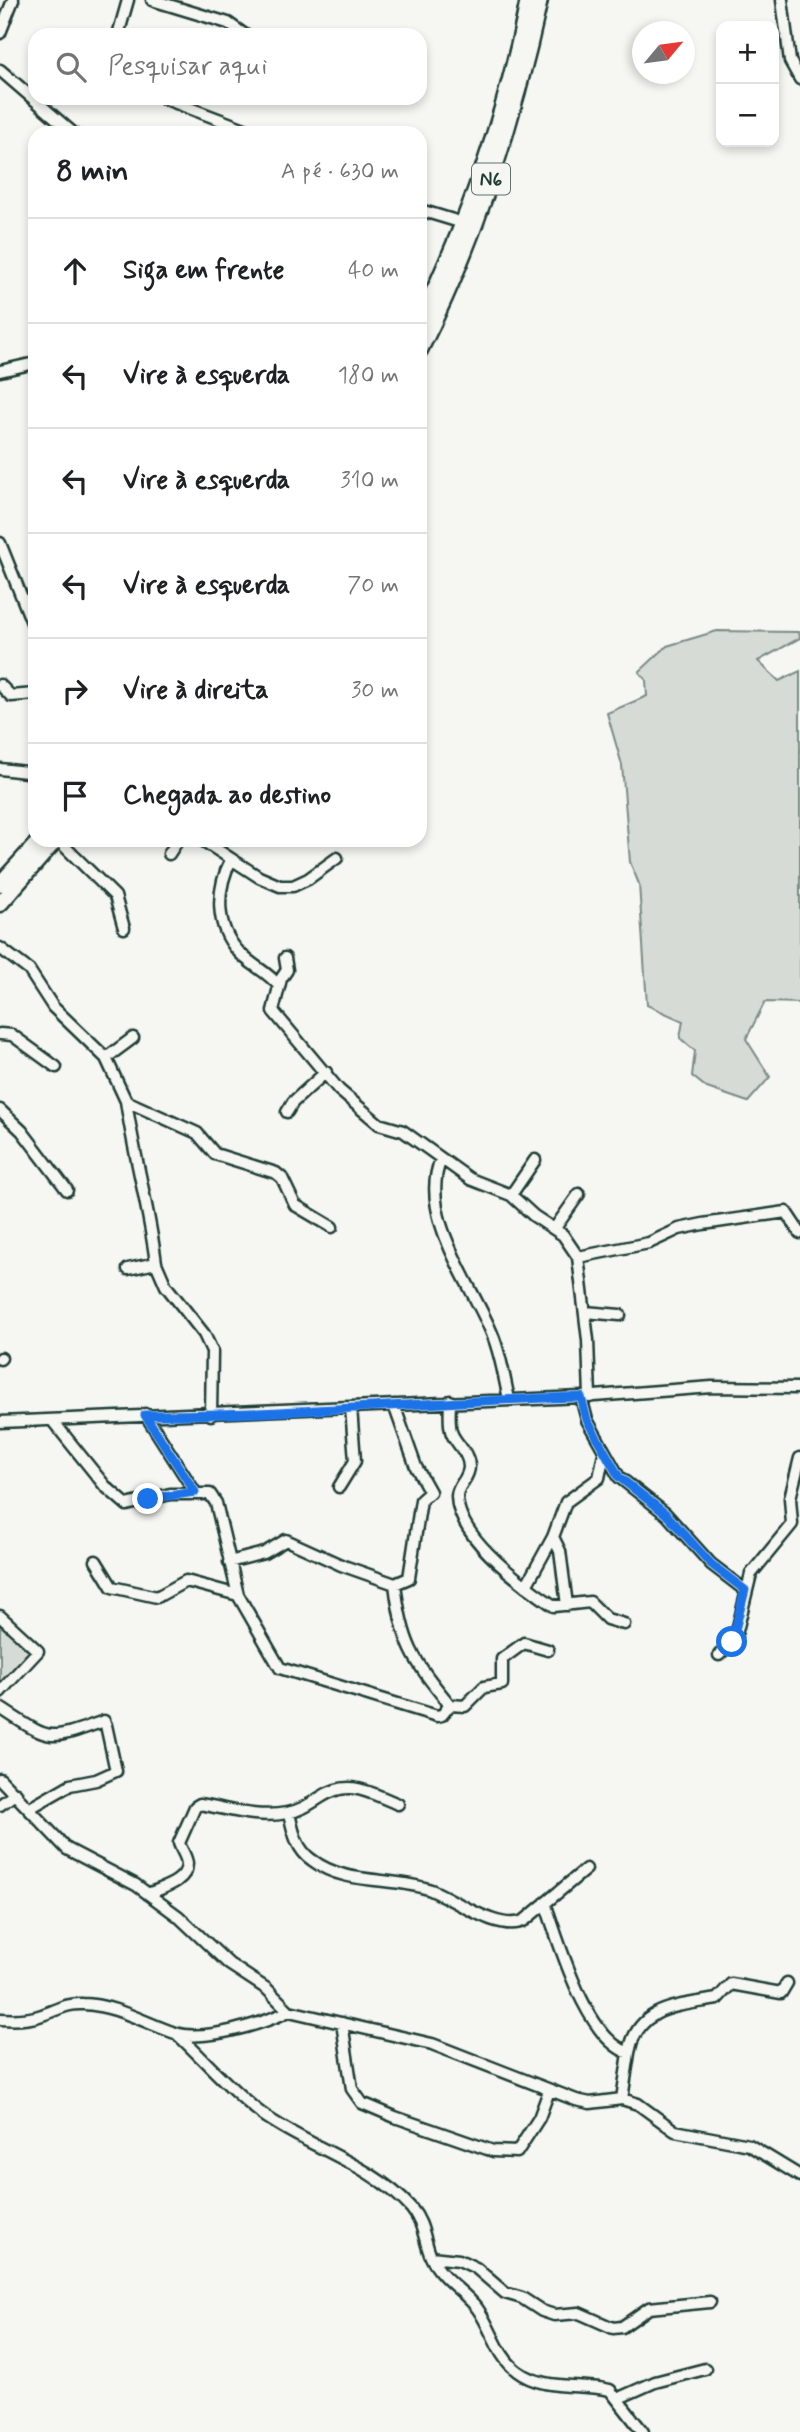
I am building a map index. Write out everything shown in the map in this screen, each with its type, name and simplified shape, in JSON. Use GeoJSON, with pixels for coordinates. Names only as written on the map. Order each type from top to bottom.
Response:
{"type":"FeatureCollection","features":[{"type":"Feature","properties":{"kind":"highway","name":"N6"},"geometry":{"type":"LineString","coordinates":[[427,304],[463,223],[511,75],[528,0]]}},
{"type":"Feature","properties":{"kind":"highway","name":"N6"},"geometry":{"type":"LineString","coordinates":[[427,334],[483,203],[530,49],[540,0]]}},
{"type":"Feature","properties":{"kind":"highway"},"geometry":{"type":"LineString","coordinates":[[0,884],[34,847]]}},
{"type":"Feature","properties":{"kind":"highway"},"geometry":{"type":"LineString","coordinates":[[0,904],[51,847]]}},
{"type":"Feature","properties":{"kind":"street"},"geometry":{"type":"LineString","coordinates":[[0,33],[13,0]]}},
{"type":"Feature","properties":{"kind":"street"},"geometry":{"type":"LineString","coordinates":[[120,28],[128,0]]}},
{"type":"Feature","properties":{"kind":"street"},"geometry":{"type":"LineString","coordinates":[[152,0],[228,23],[236,28]]}},
{"type":"Feature","properties":{"kind":"street"},"geometry":{"type":"LineString","coordinates":[[782,0],[790,61],[800,79]]}},
{"type":"Feature","properties":{"kind":"street"},"geometry":{"type":"LineString","coordinates":[[0,70],[28,94]]}},
{"type":"Feature","properties":{"kind":"street"},"geometry":{"type":"LineString","coordinates":[[41,105],[65,126]]}},
{"type":"Feature","properties":{"kind":"street"},"geometry":{"type":"LineString","coordinates":[[181,105],[237,126]]}},
{"type":"Feature","properties":{"kind":"street"},"geometry":{"type":"LineString","coordinates":[[427,212],[463,223]]}},
{"type":"Feature","properties":{"kind":"street"},"geometry":{"type":"LineString","coordinates":[[0,372],[28,365]]}},
{"type":"Feature","properties":{"kind":"street"},"geometry":{"type":"LineString","coordinates":[[0,542],[28,612]]}},
{"type":"Feature","properties":{"kind":"street"},"geometry":{"type":"LineString","coordinates":[[0,685],[11,696],[28,695]]}},
{"type":"Feature","properties":{"kind":"street"},"geometry":{"type":"LineString","coordinates":[[0,769],[28,772]]}},
{"type":"Feature","properties":{"kind":"street"},"geometry":{"type":"LineString","coordinates":[[64,847],[115,896],[124,928]]}},
{"type":"Feature","properties":{"kind":"street"},"geometry":{"type":"LineString","coordinates":[[169,853],[173,847]]}},
{"type":"Feature","properties":{"kind":"street"},"geometry":{"type":"LineString","coordinates":[[212,847],[259,877],[285,887],[308,879],[337,858]]}},
{"type":"Feature","properties":{"kind":"street"},"geometry":{"type":"LineString","coordinates":[[230,860],[222,876],[218,907],[230,941],[238,952],[279,986]]}},
{"type":"Feature","properties":{"kind":"street"},"geometry":{"type":"LineString","coordinates":[[0,948],[29,970],[53,1007],[106,1058],[126,1101],[142,1173],[143,1199],[152,1227],[156,1263],[166,1286],[204,1334],[212,1351],[211,1415]]}},
{"type":"Feature","properties":{"kind":"street"},"geometry":{"type":"LineString","coordinates":[[285,958],[287,970],[279,986],[273,1012],[276,1019],[326,1072],[339,1090],[379,1124],[403,1131],[470,1179],[511,1195],[534,1216],[555,1228],[578,1257],[585,1312],[587,1420],[619,1477],[666,1514],[711,1564],[745,1590]]}},
{"type":"Feature","properties":{"kind":"street"},"geometry":{"type":"LineString","coordinates":[[0,1034],[12,1035],[56,1067]]}},
{"type":"Feature","properties":{"kind":"street"},"geometry":{"type":"LineString","coordinates":[[106,1058],[133,1038]]}},
{"type":"Feature","properties":{"kind":"street"},"geometry":{"type":"LineString","coordinates":[[287,1112],[293,1102],[326,1072]]}},
{"type":"Feature","properties":{"kind":"street"},"geometry":{"type":"LineString","coordinates":[[126,1101],[197,1133],[215,1154],[276,1173],[282,1178],[295,1205],[332,1227]]}},
{"type":"Feature","properties":{"kind":"street"},"geometry":{"type":"LineString","coordinates":[[0,1110],[22,1131],[67,1190]]}},
{"type":"Feature","properties":{"kind":"street"},"geometry":{"type":"LineString","coordinates":[[441,1159],[435,1179],[441,1219],[453,1256],[492,1333],[501,1358],[509,1399]]}},
{"type":"Feature","properties":{"kind":"street"},"geometry":{"type":"LineString","coordinates":[[511,1195],[535,1160]]}},
{"type":"Feature","properties":{"kind":"street"},"geometry":{"type":"LineString","coordinates":[[555,1228],[579,1194]]}},
{"type":"Feature","properties":{"kind":"street"},"geometry":{"type":"LineString","coordinates":[[578,1257],[649,1243],[703,1223],[786,1212],[800,1233]]}},
{"type":"Feature","properties":{"kind":"street"},"geometry":{"type":"LineString","coordinates":[[128,1269],[156,1263]]}},
{"type":"Feature","properties":{"kind":"street"},"geometry":{"type":"LineString","coordinates":[[585,1312],[620,1315]]}},
{"type":"Feature","properties":{"kind":"street"},"geometry":{"type":"LineString","coordinates":[[0,1422],[585,1397],[712,1387],[800,1388]]}},
{"type":"Feature","properties":{"kind":"street"},"geometry":{"type":"LineString","coordinates":[[450,1401],[452,1433],[467,1457],[469,1468],[457,1491],[458,1510],[492,1556],[554,1606],[590,1602],[607,1619],[624,1623]]}},
{"type":"Feature","properties":{"kind":"street"},"geometry":{"type":"LineString","coordinates":[[229,1562],[264,1553],[286,1540],[395,1584],[409,1578],[422,1500],[430,1492],[416,1467],[394,1405]]}},
{"type":"Feature","properties":{"kind":"street"},"geometry":{"type":"LineString","coordinates":[[339,1487],[355,1461],[351,1407]]}},
{"type":"Feature","properties":{"kind":"street"},"geometry":{"type":"LineString","coordinates":[[145,1415],[195,1492]]}},
{"type":"Feature","properties":{"kind":"street"},"geometry":{"type":"LineString","coordinates":[[52,1420],[120,1501],[133,1504],[170,1494],[195,1492],[208,1493],[214,1497],[238,1595],[260,1637],[284,1671],[376,1695],[437,1716],[442,1715],[450,1705]]}},
{"type":"Feature","properties":{"kind":"street"},"geometry":{"type":"LineString","coordinates":[[526,1586],[553,1537],[566,1502],[599,1478],[604,1453]]}},
{"type":"Feature","properties":{"kind":"street"},"geometry":{"type":"LineString","coordinates":[[719,1654],[735,1639],[745,1590],[757,1564],[792,1524],[790,1498],[800,1458]]}},
{"type":"Feature","properties":{"kind":"street"},"geometry":{"type":"LineString","coordinates":[[553,1537],[560,1551],[567,1605]]}},
{"type":"Feature","properties":{"kind":"street"},"geometry":{"type":"LineString","coordinates":[[96,1561],[112,1587],[157,1597],[186,1581],[238,1595]]}},
{"type":"Feature","properties":{"kind":"street"},"geometry":{"type":"LineString","coordinates":[[395,1584],[403,1636],[428,1678],[450,1705],[464,1706],[484,1687],[502,1684],[502,1658],[524,1643],[548,1650]]}},
{"type":"Feature","properties":{"kind":"street"},"geometry":{"type":"LineString","coordinates":[[0,1616],[38,1651],[0,1692]]}},
{"type":"Feature","properties":{"kind":"street"},"geometry":{"type":"LineString","coordinates":[[0,1708],[42,1735],[63,1735],[104,1721],[106,1725],[116,1771],[62,1789],[30,1808]]}},
{"type":"Feature","properties":{"kind":"street"},"geometry":{"type":"LineString","coordinates":[[0,1779],[67,1849],[125,1878],[148,1894],[178,1916],[229,1964],[267,1989],[289,2011]]}},
{"type":"Feature","properties":{"kind":"street"},"geometry":{"type":"LineString","coordinates":[[148,1894],[177,1881],[186,1870],[188,1864],[179,1843],[195,1807],[209,1805],[258,1816],[289,1813],[309,1806],[337,1788],[351,1786],[368,1790],[398,1804]]}},
{"type":"Feature","properties":{"kind":"street"},"geometry":{"type":"LineString","coordinates":[[0,1805],[16,1793]]}},
{"type":"Feature","properties":{"kind":"street"},"geometry":{"type":"LineString","coordinates":[[289,1813],[297,1844],[310,1859],[334,1874],[421,1887],[456,1900],[490,1919],[510,1925],[525,1920],[586,1870]]}},
{"type":"Feature","properties":{"kind":"street"},"geometry":{"type":"LineString","coordinates":[[545,1903],[567,1963],[596,2024],[610,2043],[629,2053]]}},
{"type":"Feature","properties":{"kind":"street"},"geometry":{"type":"LineString","coordinates":[[622,2099],[634,2034],[642,2024],[684,2002],[717,1999],[731,1984],[782,1993],[787,1983]]}},
{"type":"Feature","properties":{"kind":"street"},"geometry":{"type":"LineString","coordinates":[[0,2019],[18,2020],[41,2015],[66,2004],[82,2004],[126,2014],[177,2034],[207,2035],[289,2011],[432,2044],[549,2091],[590,2103],[622,2099],[638,2104],[682,2133],[749,2145],[800,2176]]}},
{"type":"Feature","properties":{"kind":"street"},"geometry":{"type":"LineString","coordinates":[[342,2023],[352,2089],[357,2098],[395,2117],[441,2131],[477,2146],[493,2151],[517,2152],[538,2118],[549,2091]]}},
{"type":"Feature","properties":{"kind":"street"},"geometry":{"type":"LineString","coordinates":[[177,2034],[261,2113],[363,2172],[401,2199],[421,2222],[431,2257],[451,2283],[478,2309],[497,2347],[519,2373],[546,2383],[610,2390],[619,2398],[643,2432]]}},
{"type":"Feature","properties":{"kind":"street"},"geometry":{"type":"LineString","coordinates":[[431,2257],[459,2260],[476,2268],[505,2293],[522,2298],[542,2311],[554,2315],[579,2313],[613,2328],[622,2327],[649,2308],[710,2302]]}},
{"type":"Feature","properties":{"kind":"street"},"geometry":{"type":"LineString","coordinates":[[619,2398],[655,2382],[705,2369]]}},
{"type":"Feature","properties":{"kind":"shaded area"},"geometry":{"type":"Polygon","coordinates":[[[717,631],[799,632],[800,638],[758,661],[779,681],[800,671],[800,1003],[765,1002],[746,1039],[770,1077],[748,1102],[707,1088],[692,1076],[695,1051],[680,1038],[683,1021],[647,1005],[639,884],[630,862],[622,765],[607,713],[647,696],[646,680],[639,672],[667,646],[717,631]]]}},
{"type":"Feature","properties":{"kind":"shaded area"},"geometry":{"type":"Polygon","coordinates":[[[0,1619],[41,1655],[0,1699],[0,1619]]]}},
{"type":"Feature","properties":{"kind":"route"},"geometry":{"type":"LineString","coordinates":[[148,1499],[195,1492],[145,1415],[211,1415],[490,1399],[581,1397],[587,1420],[619,1477],[659,1507],[711,1564],[745,1590],[735,1639],[732,1642]]}}]}
